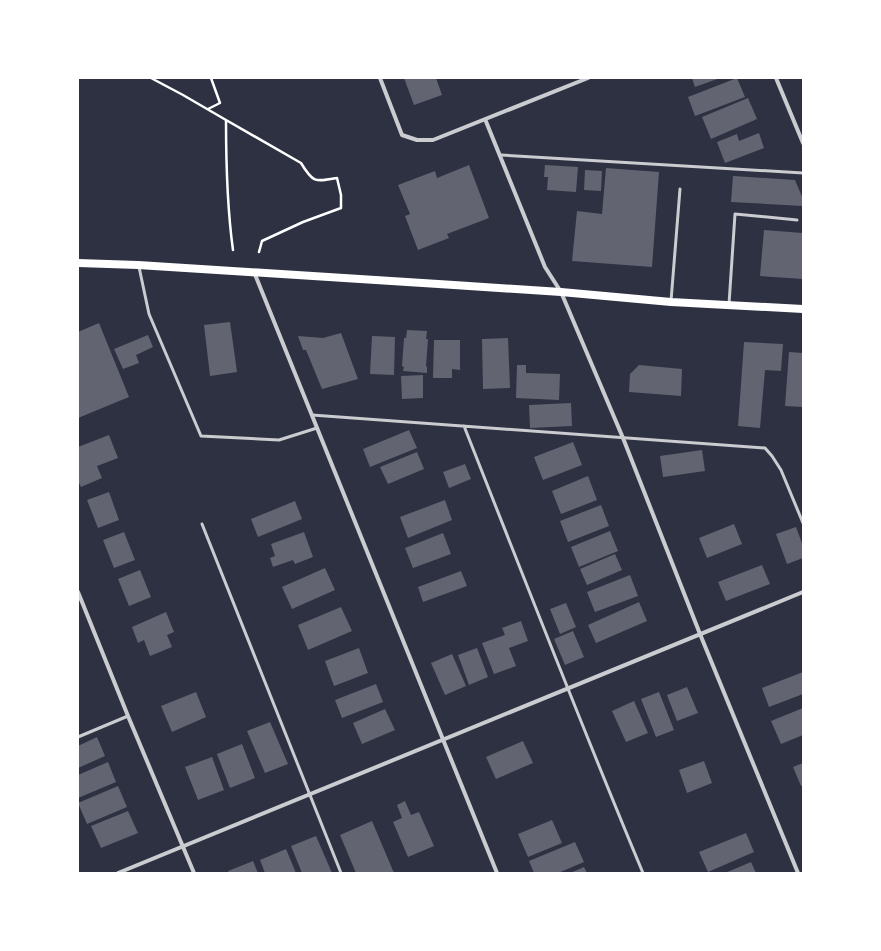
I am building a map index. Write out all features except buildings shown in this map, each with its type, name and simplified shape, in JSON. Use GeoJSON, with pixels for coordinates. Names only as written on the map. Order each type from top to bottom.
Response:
{"type":"FeatureCollection","features":[{"type":"Feature","properties":{"kind":"main road"},"geometry":{"type":"LineString","coordinates":[[78,263],[254,272],[561,292],[729,306],[803,309]]}},
{"type":"Feature","properties":{"kind":"street"},"geometry":{"type":"LineString","coordinates":[[380,78],[402,135],[417,140],[433,140],[588,78]]}},
{"type":"Feature","properties":{"kind":"street"},"geometry":{"type":"LineString","coordinates":[[776,78],[803,143]]}},
{"type":"Feature","properties":{"kind":"street"},"geometry":{"type":"LineString","coordinates":[[486,119],[545,267],[561,292],[623,438],[700,634],[798,873]]}},
{"type":"Feature","properties":{"kind":"street"},"geometry":{"type":"LineString","coordinates":[[254,272],[497,873]]}},
{"type":"Feature","properties":{"kind":"street"},"geometry":{"type":"LineString","coordinates":[[78,592],[194,873]]}},
{"type":"Feature","properties":{"kind":"street"},"geometry":{"type":"LineString","coordinates":[[118,873],[803,592]]}},
{"type":"Feature","properties":{"kind":"lane"},"geometry":{"type":"LineString","coordinates":[[501,155],[803,173]]}},
{"type":"Feature","properties":{"kind":"lane"},"geometry":{"type":"LineString","coordinates":[[671,302],[680,189]]}},
{"type":"Feature","properties":{"kind":"lane"},"geometry":{"type":"LineString","coordinates":[[729,306],[735,214],[797,220]]}},
{"type":"Feature","properties":{"kind":"lane"},"geometry":{"type":"LineString","coordinates":[[138,265],[149,314],[201,436],[279,440],[317,428]]}},
{"type":"Feature","properties":{"kind":"lane"},"geometry":{"type":"LineString","coordinates":[[312,415],[765,448],[781,470],[803,523]]}},
{"type":"Feature","properties":{"kind":"lane"},"geometry":{"type":"LineString","coordinates":[[464,426],[588,741],[643,873]]}},
{"type":"Feature","properties":{"kind":"lane"},"geometry":{"type":"LineString","coordinates":[[202,524],[341,873]]}},
{"type":"Feature","properties":{"kind":"lane"},"geometry":{"type":"LineString","coordinates":[[78,737],[128,716]]}},
{"type":"Feature","properties":{"kind":"path"},"geometry":{"type":"LineString","coordinates":[[152,78],[301,163],[308,175],[314,180],[337,178],[341,195],[341,208],[303,222],[262,241],[259,252]]}},
{"type":"Feature","properties":{"kind":"path"},"geometry":{"type":"LineString","coordinates":[[208,110],[220,103],[211,78]]}},
{"type":"Feature","properties":{"kind":"path"},"geometry":{"type":"LineString","coordinates":[[226,120],[226,170],[233,250]]}}]}
